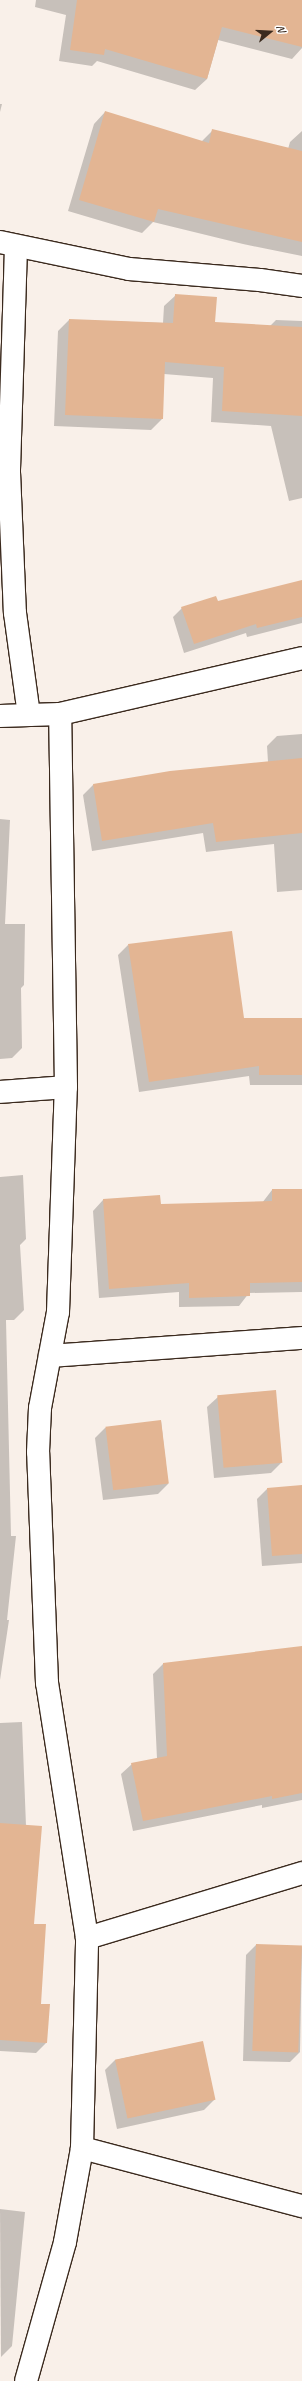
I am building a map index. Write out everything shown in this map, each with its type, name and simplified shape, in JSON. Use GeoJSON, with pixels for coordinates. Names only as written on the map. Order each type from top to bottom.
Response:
{"type":"FeatureCollection","features":[{"type":"Feature","properties":{"kind":"street"},"geometry":{"type":"LineString","coordinates":[[29,715],[15,613],[9,472],[8,244],[129,269],[260,280],[302,286]]}},
{"type":"Feature","properties":{"kind":"street"},"geometry":{"type":"LineString","coordinates":[[0,716],[60,714],[302,658]]}},
{"type":"Feature","properties":{"kind":"street"},"geometry":{"type":"LineString","coordinates":[[26,2381],[65,2242],[82,2148],[87,1938],[48,1683],[38,1452],[40,1408],[58,1312],[66,1087],[60,714]]}},
{"type":"Feature","properties":{"kind":"street"},"geometry":{"type":"LineString","coordinates":[[0,1092],[66,1087]]}},
{"type":"Feature","properties":{"kind":"street"},"geometry":{"type":"LineString","coordinates":[[50,1356],[302,1338]]}},
{"type":"Feature","properties":{"kind":"street"},"geometry":{"type":"LineString","coordinates":[[87,1938],[302,1873]]}},
{"type":"Feature","properties":{"kind":"street"},"geometry":{"type":"LineString","coordinates":[[82,2148],[302,2206]]}},
{"type":"Feature","properties":{"kind":"building"},"geometry":{"type":"Polygon","coordinates":[[[77,0],[302,0],[302,47],[222,27],[207,79],[105,49],[104,55],[70,50],[77,0]]]}},
{"type":"Feature","properties":{"kind":"building"},"geometry":{"type":"Polygon","coordinates":[[[105,111],[209,143],[212,129],[302,151],[302,242],[158,209],[154,222],[79,200],[105,111]]]}},
{"type":"Feature","properties":{"kind":"building"},"geometry":{"type":"Polygon","coordinates":[[[175,294],[217,297],[215,322],[302,327],[302,416],[222,411],[224,367],[165,362],[163,419],[65,415],[69,319],[173,323],[175,294]]]}},
{"type":"Feature","properties":{"kind":"building"},"geometry":{"type":"Polygon","coordinates":[[[302,580],[302,617],[257,628],[256,624],[194,644],[181,607],[216,596],[218,601],[302,580]]]}},
{"type":"Feature","properties":{"kind":"building"},"geometry":{"type":"Polygon","coordinates":[[[302,758],[302,833],[216,842],[213,823],[102,841],[93,784],[170,771],[302,758]]]}},
{"type":"Feature","properties":{"kind":"building"},"geometry":{"type":"Polygon","coordinates":[[[232,931],[244,1018],[302,1018],[302,1075],[259,1075],[259,1066],[149,1082],[128,944],[232,931]]]}},
{"type":"Feature","properties":{"kind":"building"},"geometry":{"type":"Polygon","coordinates":[[[272,1189],[302,1189],[302,1282],[250,1283],[250,1296],[189,1298],[189,1283],[109,1289],[103,1199],[160,1195],[161,1204],[272,1201],[272,1189]]]}},
{"type":"Feature","properties":{"kind":"building"},"geometry":{"type":"Polygon","coordinates":[[[276,1390],[282,1463],[224,1468],[217,1395],[276,1390]]]}},
{"type":"Feature","properties":{"kind":"building"},"geometry":{"type":"Polygon","coordinates":[[[161,1420],[169,1484],[113,1490],[105,1427],[161,1420]]]}},
{"type":"Feature","properties":{"kind":"building"},"geometry":{"type":"Polygon","coordinates":[[[302,1485],[302,1554],[272,1556],[267,1488],[302,1485]]]}},
{"type":"Feature","properties":{"kind":"building"},"geometry":{"type":"Polygon","coordinates":[[[302,1646],[302,1793],[272,1799],[272,1796],[143,1821],[131,1763],[167,1756],[163,1663],[302,1646]]]}},
{"type":"Feature","properties":{"kind":"building"},"geometry":{"type":"Polygon","coordinates":[[[0,1823],[42,1826],[34,1924],[46,1924],[41,2004],[50,2004],[47,2043],[0,2040],[0,1823]]]}},
{"type":"Feature","properties":{"kind":"building"},"geometry":{"type":"Polygon","coordinates":[[[256,1944],[302,1946],[298,2053],[252,2051],[256,1944]]]}},
{"type":"Feature","properties":{"kind":"building"},"geometry":{"type":"Polygon","coordinates":[[[203,2041],[215,2100],[127,2118],[115,2060],[203,2041]]]}}]}
